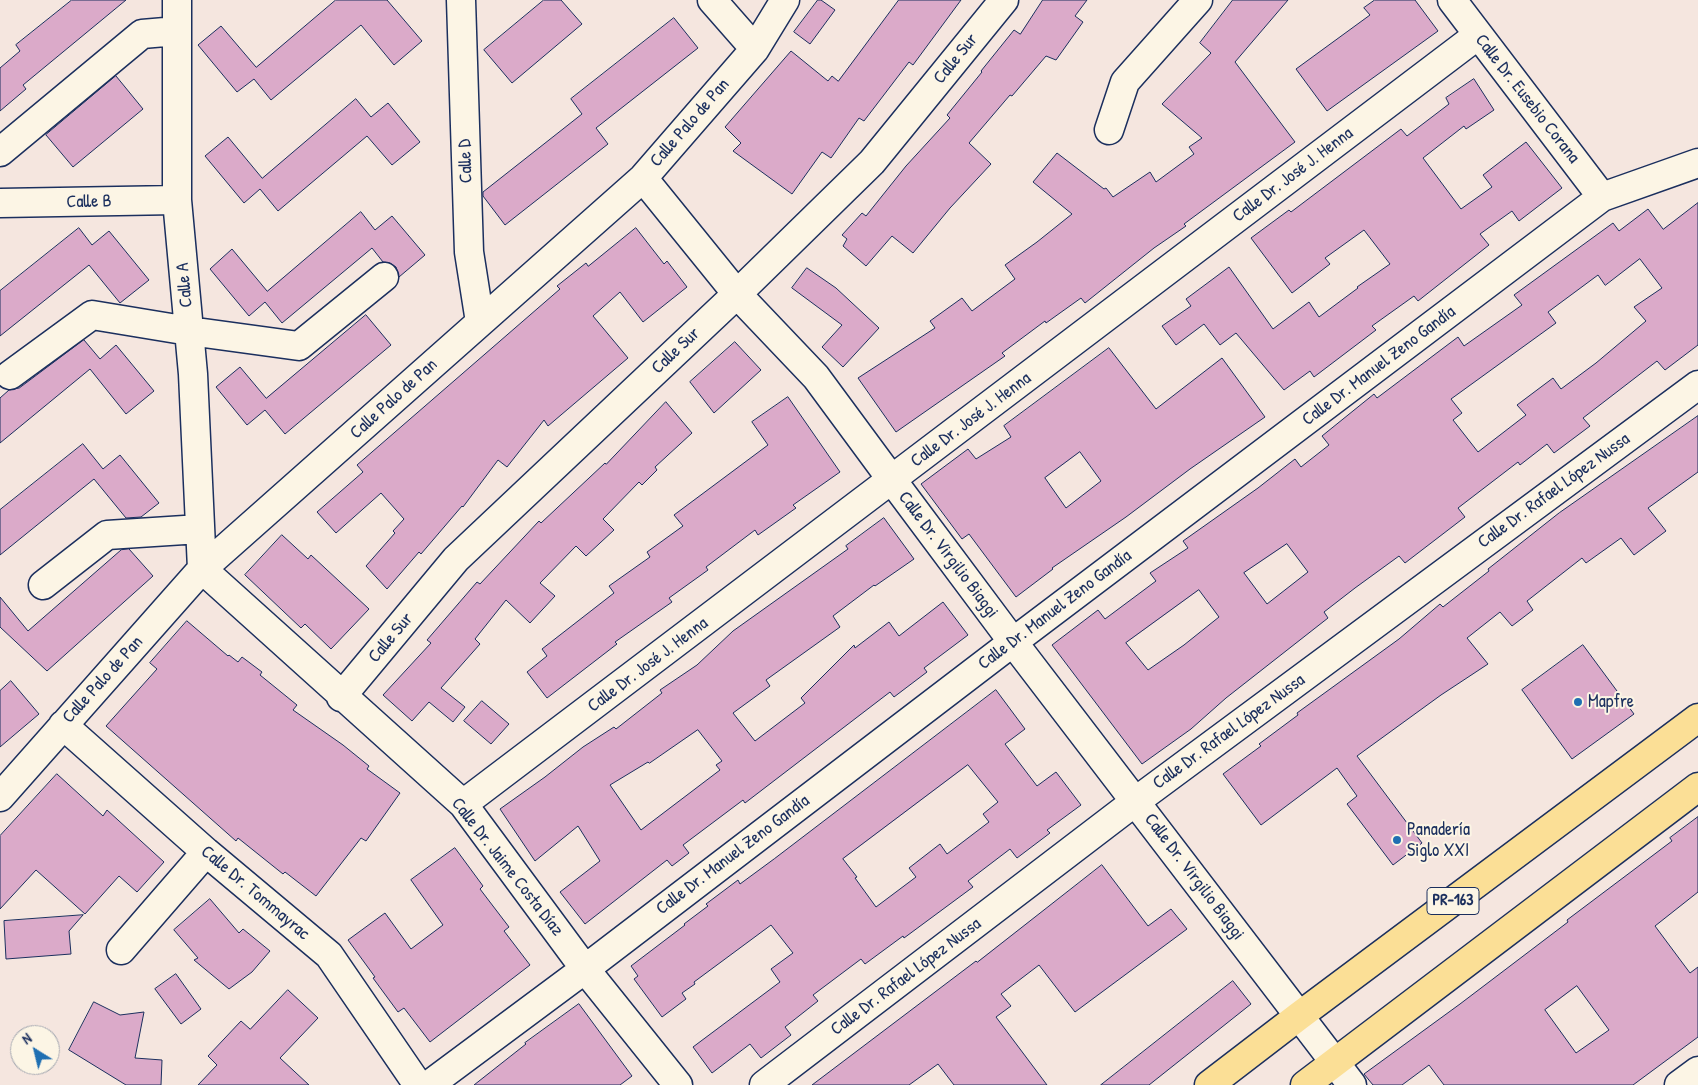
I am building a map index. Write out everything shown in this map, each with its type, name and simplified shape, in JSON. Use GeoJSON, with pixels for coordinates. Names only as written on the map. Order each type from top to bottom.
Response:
{"type":"FeatureCollection","features":[{"type":"Feature","properties":{"kind":"main road","name":"PR-163"},"geometry":{"type":"LineString","coordinates":[[1208,1085],[1698,718]]}},
{"type":"Feature","properties":{"kind":"main road"},"geometry":{"type":"LineString","coordinates":[[1305,1085],[1698,787]]}},
{"type":"Feature","properties":{"kind":"street","name":"Calle A"},"geometry":{"type":"LineString","coordinates":[[177,0],[177,200],[193,374],[202,569]]}},
{"type":"Feature","properties":{"kind":"street","name":"Calle D"},"geometry":{"type":"LineString","coordinates":[[461,0],[469,252],[480,322]]}},
{"type":"Feature","properties":{"kind":"street"},"geometry":{"type":"LineString","coordinates":[[712,0],[755,48]]}},
{"type":"Feature","properties":{"kind":"street","name":"Calle Palo de Pan"},"geometry":{"type":"LineString","coordinates":[[0,797],[202,569],[643,178],[755,48],[785,0]]}},
{"type":"Feature","properties":{"kind":"street","name":"Calle Sur"},"geometry":{"type":"LineString","coordinates":[[342,696],[456,559],[737,294],[872,162],[1004,0]]}},
{"type":"Feature","properties":{"kind":"street"},"geometry":{"type":"LineString","coordinates":[[1109,130],[1125,82],[1198,0]]}},
{"type":"Feature","properties":{"kind":"street","name":"Calle Dr. Eusebio Corana"},"geometry":{"type":"LineString","coordinates":[[1452,0],[1602,197]]}},
{"type":"Feature","properties":{"kind":"street"},"geometry":{"type":"LineString","coordinates":[[0,152],[142,34],[177,31]]}},
{"type":"Feature","properties":{"kind":"street","name":"Calle Dr. José J. Henna"},"geometry":{"type":"LineString","coordinates":[[463,804],[1478,35]]}},
{"type":"Feature","properties":{"kind":"street","name":"Calle Dr. Manuel Zeno Gandía"},"geometry":{"type":"LineString","coordinates":[[429,1085],[585,969],[1013,642],[1602,197],[1698,164]]}},
{"type":"Feature","properties":{"kind":"street","name":"Calle Dr. Virgilio Biaggi"},"geometry":{"type":"LineString","coordinates":[[643,178],[737,294],[816,377],[1013,642],[1352,1085]]}},
{"type":"Feature","properties":{"kind":"street","name":"Calle B"},"geometry":{"type":"LineString","coordinates":[[0,203],[177,200]]}},
{"type":"Feature","properties":{"kind":"street"},"geometry":{"type":"LineString","coordinates":[[10,375],[92,315],[299,346],[384,277]]}},
{"type":"Feature","properties":{"kind":"street","name":"Calle Dr. Rafael López Nussa"},"geometry":{"type":"LineString","coordinates":[[764,1085],[1136,801],[1698,385]]}},
{"type":"Feature","properties":{"kind":"street"},"geometry":{"type":"LineString","coordinates":[[43,585],[107,535],[200,529]]}},
{"type":"Feature","properties":{"kind":"street","name":"Calle Dr. Jaime Costa Díaz"},"geometry":{"type":"LineString","coordinates":[[202,569],[463,804],[585,969],[678,1085]]}},
{"type":"Feature","properties":{"kind":"street","name":"Calle Dr. Tommayrac"},"geometry":{"type":"LineString","coordinates":[[63,725],[206,852],[330,955],[418,1085]]}},
{"type":"Feature","properties":{"kind":"street"},"geometry":{"type":"LineString","coordinates":[[121,950],[206,852]]}},
{"type":"Feature","properties":{"kind":"street"},"geometry":{"type":"LineString","coordinates":[[1679,1085],[1698,1071]]}},
{"type":"Feature","properties":{"kind":"building"},"geometry":{"type":"Polygon","coordinates":[[[72,0],[126,0],[23,85],[26,89],[0,111],[0,68],[20,51],[16,45],[72,0]]]}},
{"type":"Feature","properties":{"kind":"building"},"geometry":{"type":"Polygon","coordinates":[[[336,0],[387,0],[422,41],[394,65],[361,25],[271,100],[254,79],[237,92],[198,45],[221,26],[256,67],[336,0]]]}},
{"type":"Feature","properties":{"kind":"building"},"geometry":{"type":"Polygon","coordinates":[[[544,0],[561,0],[582,24],[512,83],[484,50],[544,0]]]}},
{"type":"Feature","properties":{"kind":"building"},"geometry":{"type":"Polygon","coordinates":[[[818,0],[821,0],[835,10],[810,44],[794,32],[818,0]]]}},
{"type":"Feature","properties":{"kind":"building"},"geometry":{"type":"Polygon","coordinates":[[[899,0],[961,0],[913,65],[909,62],[864,121],[859,118],[831,158],[822,152],[792,194],[733,151],[741,143],[725,127],[791,51],[828,81],[832,76],[838,81],[899,0]]]}},
{"type":"Feature","properties":{"kind":"building"},"geometry":{"type":"Polygon","coordinates":[[[1043,0],[1087,0],[1075,16],[1083,22],[1056,60],[1046,56],[969,143],[991,164],[950,208],[913,253],[892,236],[866,266],[843,246],[847,239],[842,235],[862,213],[866,216],[906,166],[950,118],[947,115],[981,71],[1014,30],[1020,34],[1043,0]]]}},
{"type":"Feature","properties":{"kind":"building"},"geometry":{"type":"Polygon","coordinates":[[[1233,0],[1288,0],[1235,62],[1295,142],[1184,224],[1186,226],[1154,248],[1085,303],[1081,298],[1046,323],[1045,321],[1002,353],[1005,356],[896,432],[858,378],[935,328],[930,321],[962,298],[972,311],[1015,279],[1005,265],[1072,214],[1033,182],[1057,153],[1104,189],[1106,188],[1113,197],[1150,172],[1156,182],[1194,154],[1189,147],[1202,138],[1162,104],[1211,53],[1200,43],[1233,0]]]}},
{"type":"Feature","properties":{"kind":"building"},"geometry":{"type":"Polygon","coordinates":[[[1375,0],[1415,0],[1438,31],[1327,111],[1296,69],[1370,15],[1364,8],[1375,0]]]}},
{"type":"Feature","properties":{"kind":"building"},"geometry":{"type":"Polygon","coordinates":[[[674,18],[698,48],[596,128],[608,144],[505,225],[483,196],[483,192],[582,114],[571,99],[674,18]]]}},
{"type":"Feature","properties":{"kind":"building"},"geometry":{"type":"Polygon","coordinates":[[[116,76],[143,109],[73,167],[46,135],[116,76]]]}},
{"type":"Feature","properties":{"kind":"building"},"geometry":{"type":"Polygon","coordinates":[[[1474,79],[1494,110],[1466,129],[1464,126],[1423,158],[1461,209],[1492,187],[1483,175],[1526,142],[1562,188],[1519,221],[1512,211],[1480,234],[1489,245],[1418,301],[1414,296],[1372,326],[1376,330],[1314,377],[1310,371],[1284,390],[1236,333],[1220,345],[1204,324],[1176,345],[1162,326],[1191,306],[1186,299],[1229,267],[1273,329],[1309,302],[1319,317],[1390,264],[1364,230],[1325,258],[1330,264],[1292,293],[1251,238],[1289,210],[1291,212],[1401,129],[1407,136],[1449,104],[1446,98],[1474,79]]]}},
{"type":"Feature","properties":{"kind":"building"},"geometry":{"type":"Polygon","coordinates":[[[356,99],[371,117],[388,103],[420,142],[392,165],[367,136],[278,211],[260,189],[244,203],[205,156],[228,137],[262,178],[356,99]]]}},
{"type":"Feature","properties":{"kind":"building"},"geometry":{"type":"Polygon","coordinates":[[[1698,203],[1698,345],[1665,370],[1657,361],[1583,418],[1590,426],[1554,453],[1547,444],[1520,465],[1518,462],[1458,508],[1465,517],[1405,563],[1399,556],[1355,588],[1324,612],[1328,618],[1226,698],[1191,729],[1142,764],[1052,645],[1098,610],[1105,619],[1156,581],[1150,573],[1188,548],[1183,541],[1258,488],[1295,459],[1301,467],[1329,445],[1322,436],[1374,394],[1377,398],[1458,337],[1464,346],[1522,305],[1514,295],[1613,223],[1619,231],[1648,209],[1663,229],[1698,203]],[[1640,259],[1605,285],[1598,275],[1548,312],[1556,323],[1451,399],[1462,413],[1453,420],[1478,452],[1526,415],[1517,405],[1553,378],[1561,389],[1596,363],[1646,321],[1634,307],[1662,288],[1640,259]],[[1287,544],[1244,573],[1267,604],[1308,572],[1287,544]],[[1199,590],[1126,643],[1148,670],[1184,645],[1219,617],[1199,590]]]}},
{"type":"Feature","properties":{"kind":"building"},"geometry":{"type":"Polygon","coordinates":[[[361,212],[375,230],[392,216],[425,255],[399,277],[396,267],[390,263],[383,262],[372,248],[282,323],[265,302],[249,316],[210,269],[232,249],[267,291],[361,212]]]}},
{"type":"Feature","properties":{"kind":"building"},"geometry":{"type":"Polygon","coordinates":[[[79,228],[92,245],[109,231],[149,280],[120,303],[89,265],[0,336],[0,291],[79,228]]]}},
{"type":"Feature","properties":{"kind":"building"},"geometry":{"type":"Polygon","coordinates":[[[636,228],[664,264],[667,261],[687,287],[643,322],[620,292],[593,316],[628,358],[548,426],[544,420],[507,467],[498,460],[463,507],[421,554],[419,552],[387,589],[366,566],[395,533],[393,531],[404,519],[381,493],[336,533],[317,512],[363,472],[357,465],[560,289],[557,286],[586,263],[588,266],[636,228]]]}},
{"type":"Feature","properties":{"kind":"building"},"geometry":{"type":"Polygon","coordinates":[[[807,268],[836,288],[879,328],[843,367],[822,347],[842,325],[792,288],[807,268]]]}},
{"type":"Feature","properties":{"kind":"building"},"geometry":{"type":"Polygon","coordinates":[[[366,315],[391,345],[285,434],[265,410],[247,425],[216,387],[240,367],[266,398],[366,315]]]}},
{"type":"Feature","properties":{"kind":"building"},"geometry":{"type":"Polygon","coordinates":[[[84,340],[100,359],[116,345],[154,391],[126,414],[90,369],[0,443],[0,398],[9,390],[19,388],[84,340]]]}},
{"type":"Feature","properties":{"kind":"building"},"geometry":{"type":"Polygon","coordinates":[[[735,342],[761,370],[714,413],[690,382],[735,342]]]}},
{"type":"Feature","properties":{"kind":"building"},"geometry":{"type":"Polygon","coordinates":[[[1109,348],[1156,409],[1222,358],[1265,417],[1052,568],[1016,597],[969,534],[962,539],[921,484],[968,449],[976,459],[1011,437],[1004,426],[1109,348]],[[1080,452],[1045,478],[1066,508],[1101,481],[1080,452]]]}},
{"type":"Feature","properties":{"kind":"building"},"geometry":{"type":"Polygon","coordinates":[[[788,397],[840,472],[793,505],[796,508],[758,535],[755,530],[706,567],[708,570],[669,598],[672,602],[615,642],[617,644],[547,698],[527,672],[547,656],[542,649],[614,593],[609,586],[650,557],[647,552],[683,526],[674,515],[768,445],[752,422],[788,397]]]}},
{"type":"Feature","properties":{"kind":"building"},"geometry":{"type":"Polygon","coordinates":[[[666,402],[692,433],[655,467],[657,470],[642,485],[639,482],[603,519],[614,530],[586,556],[576,546],[540,583],[555,596],[530,623],[506,600],[475,639],[480,644],[441,688],[465,707],[453,722],[429,702],[412,721],[383,695],[431,643],[427,640],[477,582],[480,584],[539,521],[541,523],[606,464],[666,402]]]}},
{"type":"Feature","properties":{"kind":"building"},"geometry":{"type":"Polygon","coordinates":[[[1698,416],[1698,472],[1648,508],[1666,531],[1634,555],[1621,538],[1586,563],[1582,558],[1527,601],[1533,610],[1512,626],[1500,612],[1467,638],[1488,664],[1441,695],[1357,756],[1422,843],[1393,865],[1347,804],[1357,796],[1337,768],[1261,825],[1223,774],[1261,746],[1259,744],[1298,715],[1297,713],[1399,639],[1440,604],[1443,607],[1559,513],[1698,416]]]}},
{"type":"Feature","properties":{"kind":"building"},"geometry":{"type":"Polygon","coordinates":[[[83,444],[103,469],[120,455],[159,503],[141,517],[126,518],[94,479],[0,555],[0,510],[83,444]]]}},
{"type":"Feature","properties":{"kind":"building"},"geometry":{"type":"Polygon","coordinates":[[[884,518],[914,559],[874,585],[833,616],[840,627],[766,680],[770,686],[733,713],[755,741],[805,703],[801,698],[854,645],[855,648],[889,622],[899,636],[943,602],[968,635],[924,668],[927,672],[894,697],[890,692],[745,803],[743,800],[683,845],[689,853],[672,866],[667,860],[585,924],[560,892],[600,861],[578,826],[535,861],[500,809],[583,747],[614,727],[616,729],[662,693],[660,690],[697,665],[733,631],[848,549],[846,546],[884,518]],[[698,730],[649,763],[610,785],[641,830],[720,770],[716,765],[722,761],[698,730]]]}},
{"type":"Feature","properties":{"kind":"building"},"geometry":{"type":"Polygon","coordinates":[[[282,535],[308,559],[311,555],[369,609],[331,649],[305,624],[301,628],[245,575],[282,535]]]}},
{"type":"Feature","properties":{"kind":"building"},"geometry":{"type":"Polygon","coordinates":[[[129,549],[153,576],[47,671],[0,627],[0,597],[28,631],[121,550],[129,549]]]}},
{"type":"Feature","properties":{"kind":"building"},"geometry":{"type":"Polygon","coordinates":[[[187,621],[228,656],[238,662],[242,657],[262,672],[260,675],[297,705],[293,710],[343,745],[369,766],[367,769],[400,793],[366,841],[361,838],[316,896],[285,872],[283,874],[238,838],[236,841],[106,726],[157,669],[150,663],[187,621]]]}},
{"type":"Feature","properties":{"kind":"building","name":"Mapfre"},"geometry":{"type":"Polygon","coordinates":[[[1583,645],[1634,714],[1572,759],[1522,690],[1583,645]]]}},
{"type":"Feature","properties":{"kind":"building"},"geometry":{"type":"Polygon","coordinates":[[[11,681],[39,714],[0,747],[0,691],[11,681]]]}},
{"type":"Feature","properties":{"kind":"building"},"geometry":{"type":"Polygon","coordinates":[[[996,690],[1025,729],[1005,744],[1037,786],[1056,772],[1081,805],[1047,830],[1050,833],[1017,858],[1010,849],[968,881],[973,887],[904,938],[903,936],[865,964],[861,959],[813,995],[818,1001],[785,1027],[791,1035],[761,1058],[750,1044],[712,1073],[693,1047],[780,982],[771,969],[793,953],[771,925],[694,982],[695,984],[682,993],[686,999],[662,1017],[634,979],[638,976],[631,966],[685,925],[708,906],[706,904],[738,880],[740,884],[996,690]],[[968,765],[843,859],[876,907],[916,877],[909,868],[940,844],[947,854],[989,822],[983,814],[998,802],[968,765]]]}},
{"type":"Feature","properties":{"kind":"building"},"geometry":{"type":"Polygon","coordinates":[[[482,701],[509,724],[491,744],[464,721],[482,701]]]}},
{"type":"Feature","properties":{"kind":"building"},"geometry":{"type":"Polygon","coordinates":[[[57,774],[103,816],[107,810],[164,862],[137,892],[119,876],[85,914],[36,870],[0,909],[0,836],[57,774]]]}},
{"type":"Feature","properties":{"kind":"building"},"geometry":{"type":"Polygon","coordinates":[[[1698,817],[1698,892],[1655,926],[1690,973],[1698,967],[1698,1037],[1633,1085],[1444,1085],[1429,1065],[1402,1085],[1373,1085],[1364,1074],[1568,922],[1567,920],[1672,841],[1670,838],[1698,817]],[[1577,986],[1545,1010],[1576,1053],[1609,1030],[1577,986]]]}},
{"type":"Feature","properties":{"kind":"building"},"geometry":{"type":"Polygon","coordinates":[[[455,848],[483,886],[480,889],[509,927],[504,931],[530,965],[430,1042],[404,1008],[398,1012],[348,940],[385,913],[411,949],[443,925],[411,880],[455,848]]]}},
{"type":"Feature","properties":{"kind":"building"},"geometry":{"type":"Polygon","coordinates":[[[1102,865],[1148,926],[1171,909],[1187,929],[1075,1012],[1039,965],[1001,994],[1011,1006],[996,1017],[1047,1085],[954,1085],[938,1064],[909,1085],[812,1085],[977,962],[1102,865]]]}},
{"type":"Feature","properties":{"kind":"building"},"geometry":{"type":"Polygon","coordinates":[[[210,899],[239,933],[243,929],[270,951],[252,972],[229,989],[194,960],[198,958],[174,930],[210,899]]]}},
{"type":"Feature","properties":{"kind":"building"},"geometry":{"type":"Polygon","coordinates":[[[83,915],[69,931],[71,954],[6,959],[4,921],[83,915]]]}},
{"type":"Feature","properties":{"kind":"building"},"geometry":{"type":"Polygon","coordinates":[[[176,974],[201,1009],[181,1024],[155,989],[176,974]]]}},
{"type":"Feature","properties":{"kind":"building"},"geometry":{"type":"Polygon","coordinates":[[[1233,981],[1251,1004],[1149,1085],[1101,1085],[1233,981]]]}},
{"type":"Feature","properties":{"kind":"building"},"geometry":{"type":"Polygon","coordinates":[[[288,990],[318,1018],[280,1058],[309,1085],[198,1085],[217,1065],[208,1056],[241,1021],[250,1029],[288,990]]]}},
{"type":"Feature","properties":{"kind":"building"},"geometry":{"type":"Polygon","coordinates":[[[94,1002],[120,1015],[144,1012],[135,1058],[162,1060],[161,1085],[126,1085],[69,1050],[94,1002]]]}},
{"type":"Feature","properties":{"kind":"building"},"geometry":{"type":"Polygon","coordinates":[[[579,1004],[632,1076],[620,1085],[474,1085],[525,1043],[579,1004]]]}},
{"type":"Feature","properties":{"kind":"place","name":"Mapfre"},"geometry":{"type":"Point","coordinates":[1578,702]}},
{"type":"Feature","properties":{"kind":"place","name":"Panadería Siglo XXI"},"geometry":{"type":"Point","coordinates":[1397,840]}}]}
